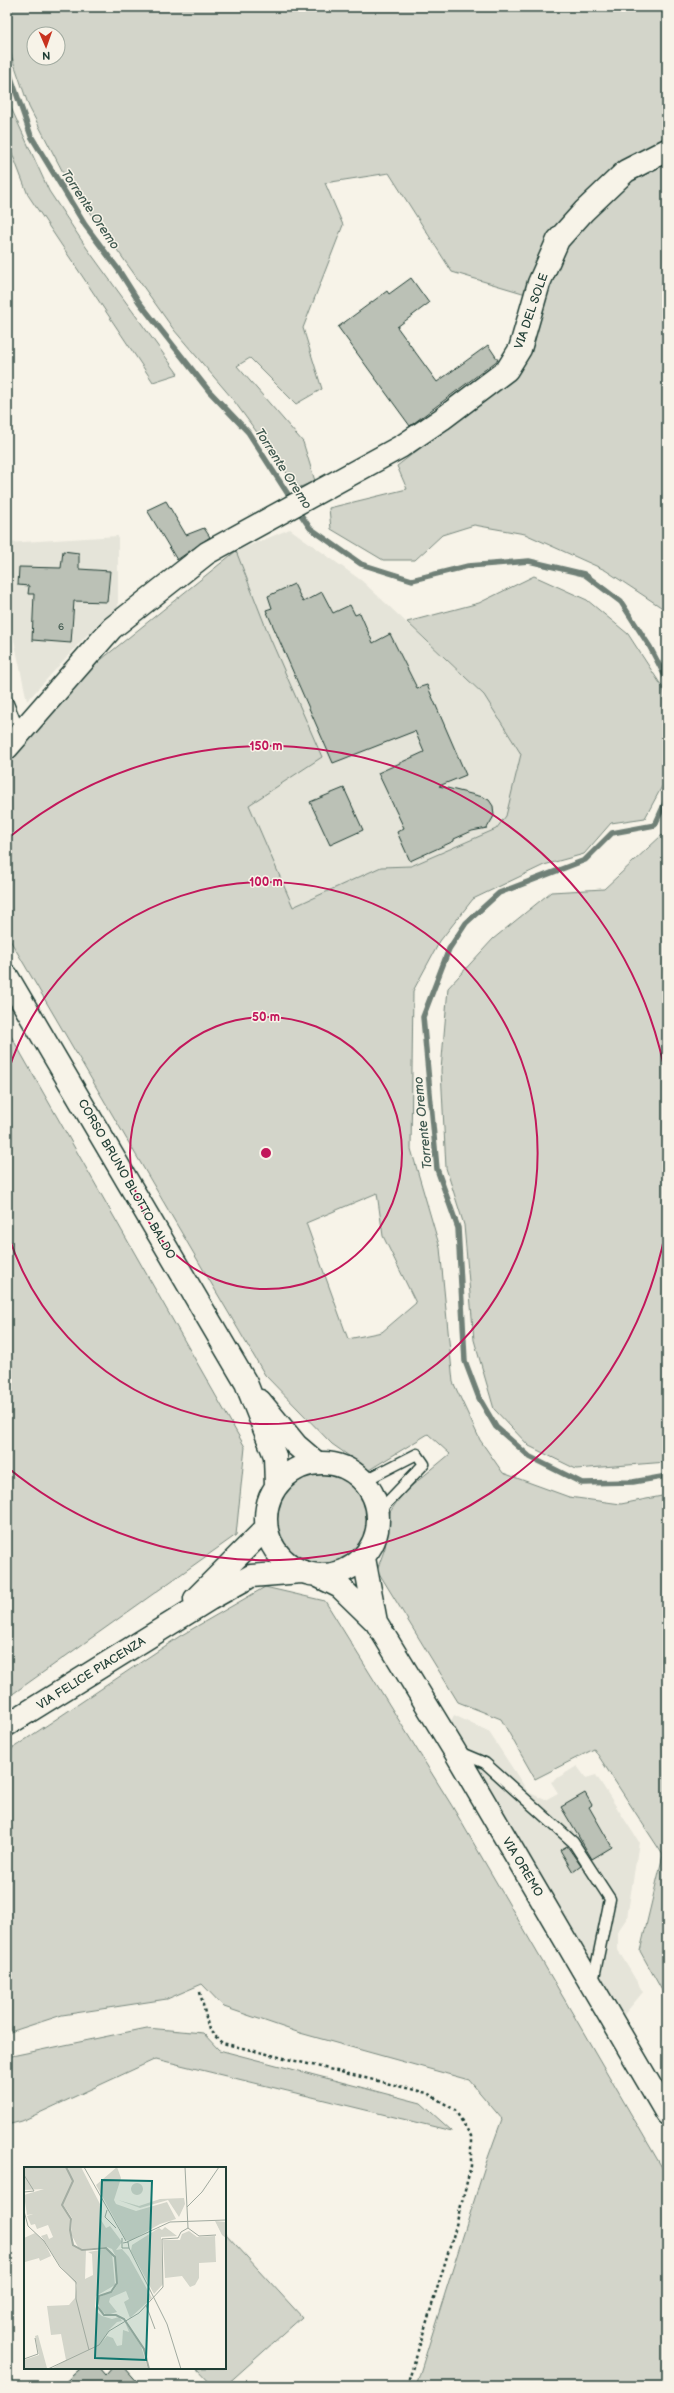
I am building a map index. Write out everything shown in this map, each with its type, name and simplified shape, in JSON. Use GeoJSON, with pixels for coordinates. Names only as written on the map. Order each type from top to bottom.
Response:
{"type":"FeatureCollection","features":[{"type":"Feature","properties":{"kind":"main road","name":"VIA DEL SOLE"},"geometry":{"type":"LineString","coordinates":[[14,740],[112,628],[206,553],[402,446],[442,419],[507,370],[520,349],[539,283],[558,240],[584,210],[626,171],[667,150]]}},
{"type":"Feature","properties":{"kind":"main road","name":"CORSO BRUNO BLOTTO BALDO"},"geometry":{"type":"LineString","coordinates":[[7,976],[246,1383],[296,1445],[317,1463]]}},
{"type":"Feature","properties":{"kind":"main road","name":"CORSO BRUNO BLOTTO BALDO"},"geometry":{"type":"LineString","coordinates":[[246,1383],[275,1456],[276,1486]]}},
{"type":"Feature","properties":{"kind":"main road"},"geometry":{"type":"LineString","coordinates":[[317,1463],[334,1464],[350,1471],[364,1481],[373,1496],[378,1512],[378,1528],[373,1544],[364,1558],[350,1568],[340,1572],[309,1574],[288,1565],[277,1555],[270,1542],[266,1528],[265,1513],[269,1499],[276,1486],[288,1474],[302,1467],[317,1463]]}},
{"type":"Feature","properties":{"kind":"main road","name":"VIA FELICE PIACENZA"},"geometry":{"type":"LineString","coordinates":[[175,1621],[252,1539],[266,1528]]}},
{"type":"Feature","properties":{"kind":"main road","name":"VIA OREMO"},"geometry":{"type":"LineString","coordinates":[[364,1558],[376,1622]]}},
{"type":"Feature","properties":{"kind":"main road","name":"VIA FELICE PIACENZA"},"geometry":{"type":"LineString","coordinates":[[7,1725],[175,1621],[251,1576],[309,1574]]}},
{"type":"Feature","properties":{"kind":"main road","name":"VIA OREMO"},"geometry":{"type":"LineString","coordinates":[[309,1574],[340,1588],[376,1622],[454,1750],[667,2114]]}},
{"type":"Feature","properties":{"kind":"lane"},"geometry":{"type":"LineString","coordinates":[[7,701],[14,740]]}},
{"type":"Feature","properties":{"kind":"lane"},"geometry":{"type":"LineString","coordinates":[[364,1481],[417,1454],[424,1464],[378,1512]]}},
{"type":"Feature","properties":{"kind":"lane"},"geometry":{"type":"LineString","coordinates":[[454,1750],[485,1763],[573,1842],[610,1899],[592,1984]]}},
{"type":"Feature","properties":{"kind":"path"},"geometry":{"type":"LineString","coordinates":[[200,1992],[208,2030],[222,2043],[427,2093],[455,2110],[471,2136],[469,2173],[453,2237],[407,2386]]}},
{"type":"Feature","properties":{"kind":"shaded area"},"geometry":{"type":"Polygon","coordinates":[[[7,7],[667,7],[667,611],[605,570],[525,534],[474,525],[442,535],[415,560],[383,560],[331,529],[329,508],[407,489],[397,466],[511,378],[568,213],[548,236],[526,294],[452,272],[389,173],[325,183],[343,225],[303,328],[322,389],[296,404],[250,358],[237,366],[303,442],[315,481],[298,488],[231,397],[174,330],[66,178],[29,107],[7,43],[7,7]]]}},
{"type":"Feature","properties":{"kind":"shaded area"},"geometry":{"type":"Polygon","coordinates":[[[7,99],[49,191],[86,247],[178,374],[153,382],[28,195],[7,140],[7,99]]]}},
{"type":"Feature","properties":{"kind":"shaded area"},"geometry":{"type":"Polygon","coordinates":[[[290,529],[362,581],[484,695],[521,754],[506,816],[496,829],[411,866],[381,867],[293,907],[249,805],[270,638],[236,551],[290,529]]]}},
{"type":"Feature","properties":{"kind":"shaded area"},"geometry":{"type":"Polygon","coordinates":[[[118,536],[118,609],[86,636],[27,701],[7,607],[7,543],[118,536]]]}},
{"type":"Feature","properties":{"kind":"shaded area"},"geometry":{"type":"Polygon","coordinates":[[[236,551],[270,638],[322,757],[249,805],[293,907],[381,867],[411,866],[496,829],[506,816],[521,754],[484,695],[407,622],[479,603],[534,576],[587,600],[628,634],[663,688],[667,715],[667,777],[645,818],[611,823],[584,854],[544,865],[473,899],[440,941],[413,991],[411,1149],[440,1248],[453,1382],[480,1440],[503,1473],[569,1497],[621,1504],[667,1495],[667,2045],[664,2040],[664,1994],[640,1951],[663,1855],[594,1749],[535,1779],[501,1719],[458,1702],[377,1570],[385,1548],[390,1512],[402,1494],[450,1454],[428,1434],[369,1470],[332,1444],[265,1375],[7,935],[7,763],[92,667],[236,551]],[[377,1193],[306,1223],[348,1339],[382,1332],[416,1303],[383,1236],[377,1193]]]}},
{"type":"Feature","properties":{"kind":"shaded area"},"geometry":{"type":"Polygon","coordinates":[[[662,835],[667,838],[667,1462],[576,1469],[529,1446],[494,1409],[474,1340],[464,1225],[446,1168],[441,1070],[448,988],[493,939],[551,892],[604,889],[662,835]]]}},
{"type":"Feature","properties":{"kind":"shaded area"},"geometry":{"type":"Polygon","coordinates":[[[7,1029],[245,1447],[236,1535],[7,1698],[7,1029]]]}},
{"type":"Feature","properties":{"kind":"shaded area"},"geometry":{"type":"Polygon","coordinates":[[[322,1474],[339,1478],[354,1488],[364,1503],[368,1520],[364,1537],[354,1552],[339,1562],[322,1566],[305,1562],[290,1552],[280,1537],[276,1520],[280,1503],[290,1488],[305,1478],[322,1474]]]}},
{"type":"Feature","properties":{"kind":"shaded area"},"geometry":{"type":"Polygon","coordinates":[[[265,1587],[325,1601],[452,1806],[667,2176],[667,2386],[416,2386],[485,2166],[502,2119],[469,2080],[300,2033],[224,2007],[202,1984],[167,1999],[62,2015],[7,2033],[7,1752],[180,1636],[265,1587]]]}},
{"type":"Feature","properties":{"kind":"shaded area"},"geometry":{"type":"Polygon","coordinates":[[[454,1715],[489,1732],[528,1792],[545,1800],[558,1793],[551,1782],[577,1766],[586,1778],[596,1775],[639,1842],[627,1918],[618,1931],[618,1950],[643,1992],[623,2016],[449,1725],[454,1715]]]}},
{"type":"Feature","properties":{"kind":"shaded area"},"geometry":{"type":"Polygon","coordinates":[[[147,2028],[203,2033],[219,2050],[421,2103],[452,2131],[156,2059],[22,2121],[7,2125],[7,2057],[147,2028]]]}},
{"type":"Feature","properties":{"kind":"shaded area"},"geometry":{"type":"Polygon","coordinates":[[[226,2234],[302,2317],[225,2386],[213,2386],[197,2369],[226,2369],[226,2234]]]}},
{"type":"Feature","properties":{"kind":"building"},"geometry":{"type":"Polygon","coordinates":[[[411,278],[429,303],[397,327],[437,382],[488,345],[498,360],[410,426],[338,327],[387,291],[389,294],[411,278]]]}},
{"type":"Feature","properties":{"kind":"building"},"geometry":{"type":"Polygon","coordinates":[[[166,501],[186,535],[204,528],[210,537],[177,560],[147,510],[166,501]]]}},
{"type":"Feature","properties":{"kind":"building"},"geometry":{"type":"Polygon","coordinates":[[[63,551],[79,553],[79,569],[110,571],[107,602],[74,601],[71,643],[32,640],[34,594],[28,594],[29,586],[18,585],[19,567],[61,568],[63,551]]]}},
{"type":"Feature","properties":{"kind":"building"},"geometry":{"type":"Polygon","coordinates":[[[294,584],[303,602],[322,592],[333,613],[350,605],[355,615],[360,613],[373,643],[390,634],[417,688],[427,685],[466,775],[439,786],[483,797],[489,800],[493,806],[494,816],[487,828],[472,831],[410,861],[397,832],[404,828],[378,773],[424,752],[415,731],[333,763],[266,610],[272,608],[268,596],[294,584]]]}},
{"type":"Feature","properties":{"kind":"building"},"geometry":{"type":"Polygon","coordinates":[[[344,788],[363,830],[330,845],[310,802],[344,788]]]}},
{"type":"Feature","properties":{"kind":"building"},"geometry":{"type":"Polygon","coordinates":[[[585,1793],[592,1805],[589,1807],[612,1847],[592,1859],[561,1807],[585,1793]]]}},
{"type":"Feature","properties":{"kind":"building"},"geometry":{"type":"Polygon","coordinates":[[[567,1846],[581,1866],[573,1872],[560,1850],[567,1846]]]}},
{"type":"Feature","properties":{"kind":"building"},"geometry":{"type":"Polygon","coordinates":[[[80,2369],[101,2369],[106,2375],[111,2369],[126,2369],[141,2386],[61,2386],[80,2369]]]}},
{"type":"Feature","properties":{"kind":"waterway","name":"Torrente Oremo"},"geometry":{"type":"LineString","coordinates":[[7,66],[31,136],[85,225],[118,269],[139,302],[209,391],[248,432],[293,502]]}},
{"type":"Feature","properties":{"kind":"waterway","name":"Torrente Oremo"},"geometry":{"type":"LineString","coordinates":[[297,509],[310,528],[361,564],[412,580],[468,566],[529,561],[584,574],[621,602],[650,647],[667,680]]}},
{"type":"Feature","properties":{"kind":"waterway","name":"Torrente Oremo"},"geometry":{"type":"LineString","coordinates":[[667,798],[655,825],[612,833],[585,860],[499,893],[466,923],[449,949],[423,1017],[437,1169],[458,1228],[465,1361],[479,1398],[496,1427],[530,1457],[582,1483],[633,1482],[667,1476]]}}]}
